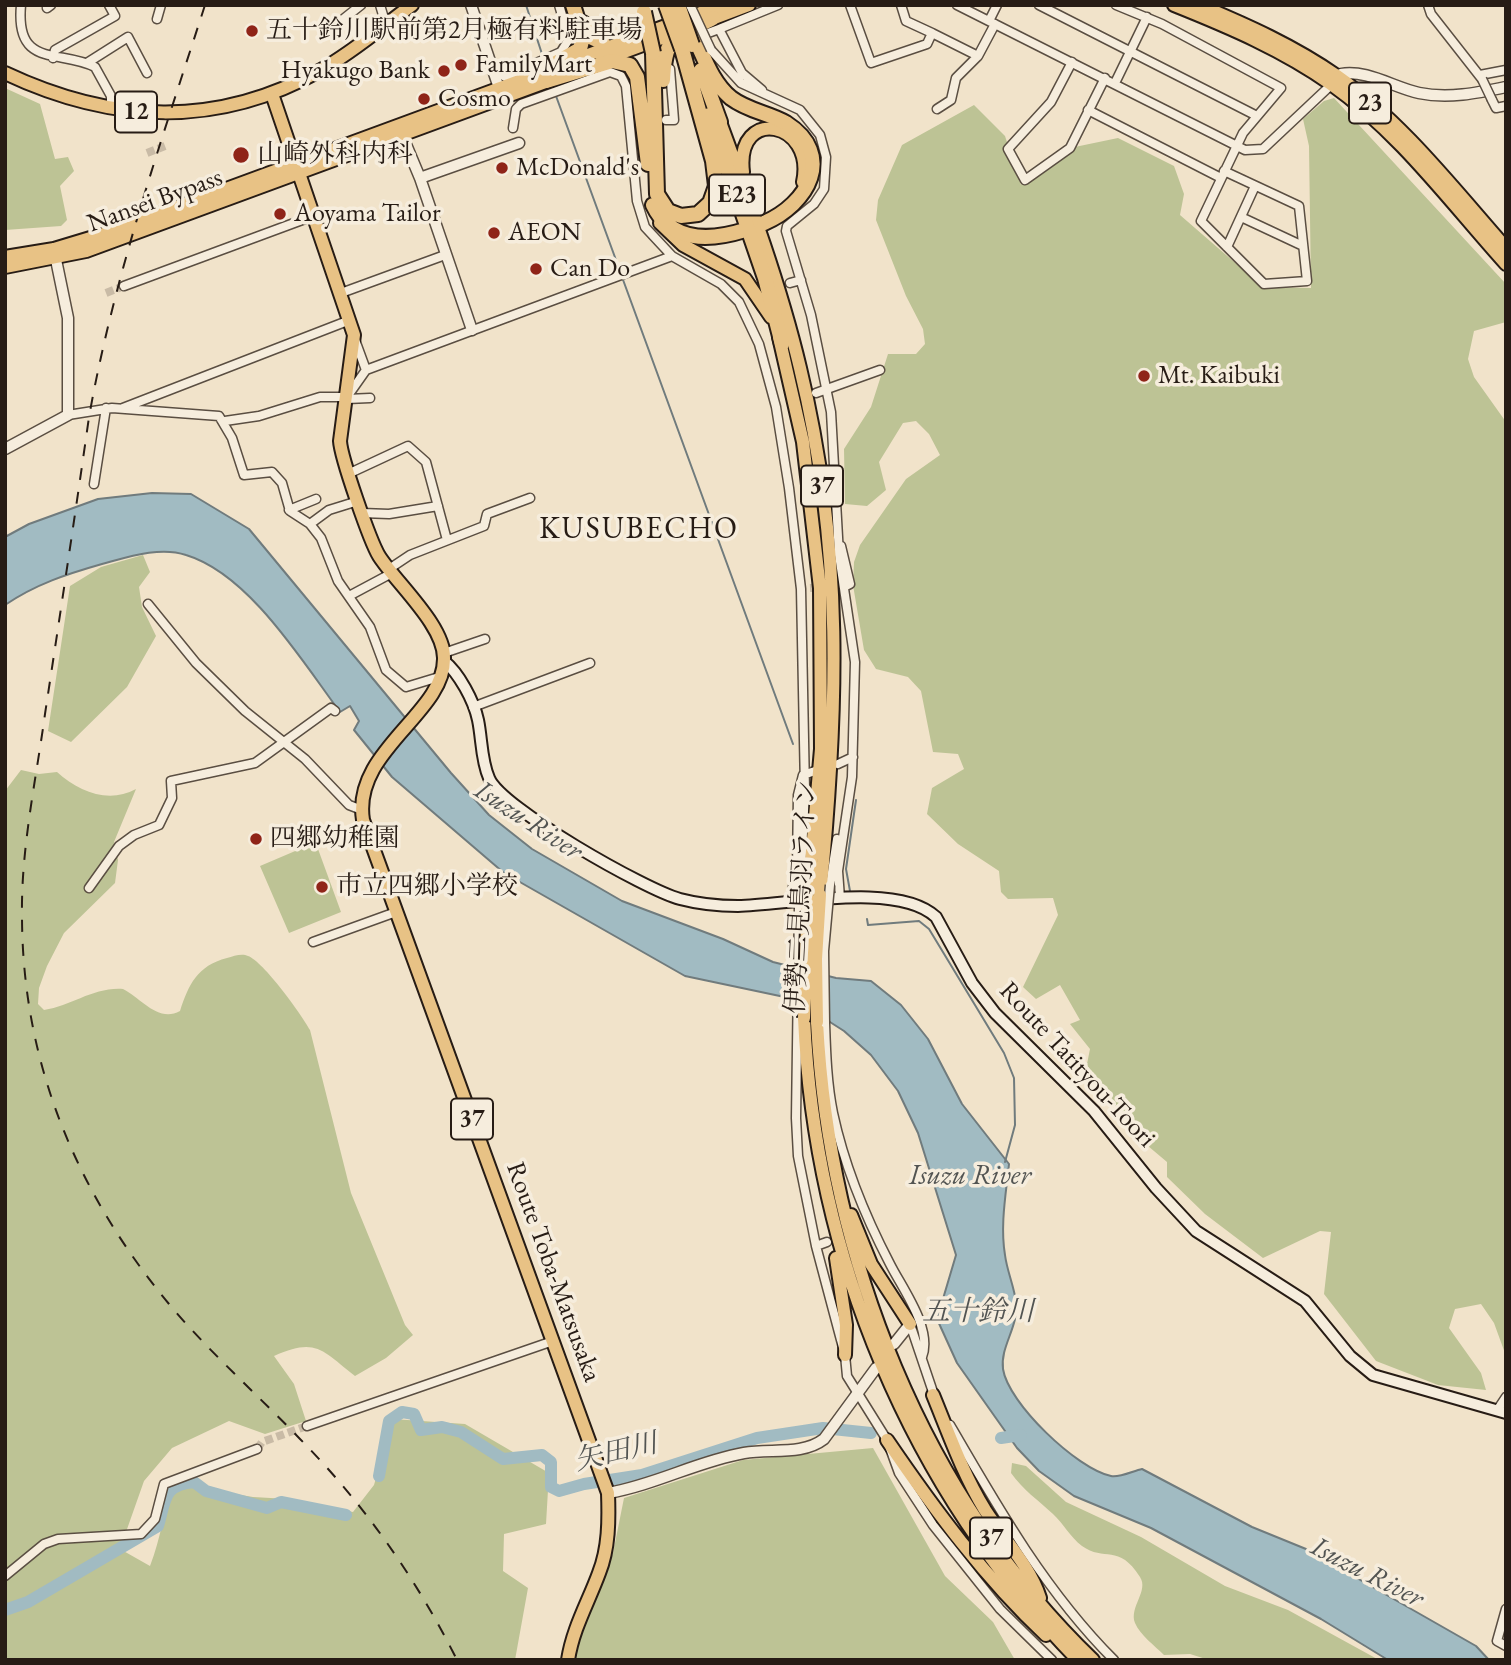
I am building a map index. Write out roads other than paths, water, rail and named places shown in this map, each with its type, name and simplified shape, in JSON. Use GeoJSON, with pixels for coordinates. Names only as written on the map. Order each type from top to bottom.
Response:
{"type":"FeatureCollection","features":[{"type":"Feature","properties":{"kind":"highway"},"geometry":{"type":"LineString","coordinates":[[575,5],[588,34],[603,43]]}},
{"type":"Feature","properties":{"kind":"highway"},"geometry":{"type":"LineString","coordinates":[[540,78],[573,56],[582,45],[583,37],[575,5]]}},
{"type":"Feature","properties":{"kind":"highway","name":"E23"},"geometry":{"type":"LineString","coordinates":[[668,5],[689,46],[720,122]]}},
{"type":"Feature","properties":{"kind":"highway","name":"E23"},"geometry":{"type":"LineString","coordinates":[[656,203],[672,214],[690,216],[707,207],[715,191],[713,161],[679,5]]}},
{"type":"Feature","properties":{"kind":"highway"},"geometry":{"type":"LineString","coordinates":[[641,9],[651,53],[652,169]]}},
{"type":"Feature","properties":{"kind":"highway"},"geometry":{"type":"LineString","coordinates":[[652,169],[661,132],[666,49],[673,39],[716,23]]}},
{"type":"Feature","properties":{"kind":"highway","name":"E23"},"geometry":{"type":"LineString","coordinates":[[689,46],[730,97],[787,124],[807,147],[811,168],[806,191],[790,209],[762,224]]}},
{"type":"Feature","properties":{"kind":"highway","name":"E23"},"geometry":{"type":"LineString","coordinates":[[689,46],[765,278],[782,344]]}},
{"type":"Feature","properties":{"kind":"highway"},"geometry":{"type":"LineString","coordinates":[[540,78],[612,61],[630,65],[637,77],[656,203]]}},
{"type":"Feature","properties":{"kind":"highway","name":"E23"},"geometry":{"type":"LineString","coordinates":[[656,203],[667,225],[686,235],[712,237],[744,228]]}},
{"type":"Feature","properties":{"kind":"main road"},"geometry":{"type":"LineString","coordinates":[[362,810],[362,790],[439,677],[444,657],[434,630],[378,554],[340,446],[355,341],[351,320],[272,94],[332,64],[412,5]]}},
{"type":"Feature","properties":{"kind":"main road","name":"Nansei Bypass"},"geometry":{"type":"LineString","coordinates":[[5,267],[55,254],[145,220],[402,135],[540,78],[692,10],[722,5]]}},
{"type":"Feature","properties":{"kind":"main road","name":"Nansei Bypass"},"geometry":{"type":"LineString","coordinates":[[298,168],[499,89],[716,23],[750,5]]}},
{"type":"Feature","properties":{"kind":"main road","name":"23"},"geometry":{"type":"LineString","coordinates":[[1174,5],[1247,36],[1335,80],[1408,155],[1506,264]]}},
{"type":"Feature","properties":{"kind":"main road","name":"23"},"geometry":{"type":"LineString","coordinates":[[1199,5],[1270,36],[1335,80],[1408,139],[1506,248]]}},
{"type":"Feature","properties":{"kind":"main road"},"geometry":{"type":"LineString","coordinates":[[603,43],[692,10]]}},
{"type":"Feature","properties":{"kind":"main road","name":"12"},"geometry":{"type":"LineString","coordinates":[[5,73],[66,98],[111,109],[145,113],[193,112],[272,94]]}},
{"type":"Feature","properties":{"kind":"main road","name":"伊勢二見鳥羽ライン"},"geometry":{"type":"LineString","coordinates":[[720,122],[762,224],[801,371],[821,474],[829,544],[836,699],[802,896]]}},
{"type":"Feature","properties":{"kind":"main road","name":"37"},"geometry":{"type":"LineString","coordinates":[[776,128],[790,135],[797,143],[805,172],[802,185],[792,200],[762,224],[744,177],[742,155],[753,134],[762,129],[776,128]]}},
{"type":"Feature","properties":{"kind":"main road","name":"37"},"geometry":{"type":"LineString","coordinates":[[656,203],[662,226],[677,241],[733,270],[750,284],[765,304],[782,344]]}},
{"type":"Feature","properties":{"kind":"main road","name":"Nansei Bypass"},"geometry":{"type":"LineString","coordinates":[[5,257],[55,254]]}},
{"type":"Feature","properties":{"kind":"main road","name":"伊勢二見鳥羽ライン"},"geometry":{"type":"LineString","coordinates":[[782,344],[808,477],[822,613],[821,749],[802,896],[811,1020],[814,1132],[849,1277],[900,1407],[958,1511],[990,1556],[1078,1660]]}},
{"type":"Feature","properties":{"kind":"main road","name":"Route Tatityou-Toori"},"geometry":{"type":"LineString","coordinates":[[444,657],[473,707],[489,778],[499,793],[531,818],[652,888],[678,899],[739,906],[802,896],[895,901],[932,913],[986,1003],[1012,1032],[1094,1111],[1179,1215],[1224,1251],[1305,1301],[1350,1356],[1367,1370],[1387,1381],[1502,1411]]}},
{"type":"Feature","properties":{"kind":"main road","name":"Route Toba-Matsusaka"},"geometry":{"type":"LineString","coordinates":[[362,810],[396,912],[608,1493],[605,1553],[599,1573],[579,1615],[568,1660]]}},
{"type":"Feature","properties":{"kind":"main road","name":"伊勢二見鳥羽ライン"},"geometry":{"type":"LineString","coordinates":[[811,1020],[825,1117],[849,1235],[891,1357],[940,1457],[999,1551],[1043,1608],[1093,1660]]}},
{"type":"Feature","properties":{"kind":"main road"},"geometry":{"type":"LineString","coordinates":[[825,1117],[844,1192],[862,1245],[910,1324]]}},
{"type":"Feature","properties":{"kind":"main road"},"geometry":{"type":"LineString","coordinates":[[814,1132],[819,1176],[842,1290],[845,1355]]}},
{"type":"Feature","properties":{"kind":"main road"},"geometry":{"type":"LineString","coordinates":[[933,1395],[967,1478],[1002,1536],[1035,1581],[1043,1608]]}},
{"type":"Feature","properties":{"kind":"main road"},"geometry":{"type":"LineString","coordinates":[[887,1440],[923,1492],[1006,1596],[1051,1639],[1065,1646]]}},
{"type":"Feature","properties":{"kind":"street"},"geometry":{"type":"LineString","coordinates":[[21,5],[20,21],[26,37],[39,52],[53,58],[94,66],[108,90],[111,109]]}},
{"type":"Feature","properties":{"kind":"street"},"geometry":{"type":"LineString","coordinates":[[53,58],[55,50],[115,16],[109,5]]}},
{"type":"Feature","properties":{"kind":"street"},"geometry":{"type":"LineString","coordinates":[[157,19],[161,5]]}},
{"type":"Feature","properties":{"kind":"street"},"geometry":{"type":"LineString","coordinates":[[327,32],[361,5]]}},
{"type":"Feature","properties":{"kind":"street"},"geometry":{"type":"LineString","coordinates":[[380,5],[386,25]]}},
{"type":"Feature","properties":{"kind":"street"},"geometry":{"type":"LineString","coordinates":[[471,5],[499,89]]}},
{"type":"Feature","properties":{"kind":"street"},"geometry":{"type":"LineString","coordinates":[[491,65],[504,78],[564,50],[569,39],[559,5]]}},
{"type":"Feature","properties":{"kind":"street"},"geometry":{"type":"LineString","coordinates":[[666,120],[674,120],[671,51],[675,45],[716,23],[778,5]]}},
{"type":"Feature","properties":{"kind":"street"},"geometry":{"type":"LineString","coordinates":[[850,5],[871,63],[927,44],[932,33]]}},
{"type":"Feature","properties":{"kind":"street"},"geometry":{"type":"LineString","coordinates":[[901,5],[906,21],[978,56]]}},
{"type":"Feature","properties":{"kind":"street"},"geometry":{"type":"LineString","coordinates":[[958,5],[1250,151],[1263,149],[1335,80],[1355,73],[1410,91],[1445,96],[1475,94],[1506,86]]}},
{"type":"Feature","properties":{"kind":"street"},"geometry":{"type":"LineString","coordinates":[[937,109],[951,100],[956,78],[978,56],[997,5]]}},
{"type":"Feature","properties":{"kind":"street"},"geometry":{"type":"LineString","coordinates":[[1039,5],[1257,116]]}},
{"type":"Feature","properties":{"kind":"street"},"geometry":{"type":"LineString","coordinates":[[1088,110],[1222,175],[1255,186],[1299,206],[1307,281],[1264,284],[1200,221],[1222,175],[1236,145],[1281,89],[1147,17],[1116,5]]}},
{"type":"Feature","properties":{"kind":"street"},"geometry":{"type":"LineString","coordinates":[[1428,5],[1430,14],[1481,77],[1496,108],[1506,106]]}},
{"type":"Feature","properties":{"kind":"street"},"geometry":{"type":"LineString","coordinates":[[692,10],[711,50],[733,76],[805,115],[820,135],[825,151],[824,189],[814,204],[786,231],[801,280],[826,389],[834,450],[838,540],[855,662],[853,757],[838,871],[840,898]]}},
{"type":"Feature","properties":{"kind":"street"},"geometry":{"type":"LineString","coordinates":[[1115,83],[1147,17]]}},
{"type":"Feature","properties":{"kind":"street"},"geometry":{"type":"LineString","coordinates":[[716,23],[742,73],[767,94]]}},
{"type":"Feature","properties":{"kind":"street"},"geometry":{"type":"LineString","coordinates":[[87,63],[128,37],[147,73]]}},
{"type":"Feature","properties":{"kind":"street"},"geometry":{"type":"LineString","coordinates":[[1072,62],[1051,102],[1008,149],[1026,180],[1070,148],[1104,78]]}},
{"type":"Feature","properties":{"kind":"street"},"geometry":{"type":"LineString","coordinates":[[1481,77],[1506,70]]}},
{"type":"Feature","properties":{"kind":"street"},"geometry":{"type":"LineString","coordinates":[[513,128],[516,109],[521,104],[610,72],[617,73],[625,82],[632,119],[638,210],[651,235],[672,256],[721,284],[737,300],[760,344],[780,405],[805,589],[804,800],[796,1118],[798,1156],[810,1219],[845,1355],[847,1377],[855,1394],[887,1440],[899,1473],[933,1525],[1000,1609],[1052,1660]]}},
{"type":"Feature","properties":{"kind":"street"},"geometry":{"type":"LineString","coordinates":[[402,135],[420,178],[472,330]]}},
{"type":"Feature","properties":{"kind":"street"},"geometry":{"type":"LineString","coordinates":[[420,178],[519,144]]}},
{"type":"Feature","properties":{"kind":"street"},"geometry":{"type":"LineString","coordinates":[[1227,247],[1255,186]]}},
{"type":"Feature","properties":{"kind":"street"},"geometry":{"type":"LineString","coordinates":[[124,286],[313,216]]}},
{"type":"Feature","properties":{"kind":"street"},"geometry":{"type":"LineString","coordinates":[[1241,217],[1303,246]]}},
{"type":"Feature","properties":{"kind":"street"},"geometry":{"type":"LineString","coordinates":[[55,254],[69,326],[68,415]]}},
{"type":"Feature","properties":{"kind":"street"},"geometry":{"type":"LineString","coordinates":[[341,293],[445,255]]}},
{"type":"Feature","properties":{"kind":"street"},"geometry":{"type":"LineString","coordinates":[[347,398],[366,370],[672,256]]}},
{"type":"Feature","properties":{"kind":"street"},"geometry":{"type":"LineString","coordinates":[[790,283],[801,280]]}},
{"type":"Feature","properties":{"kind":"street"},"geometry":{"type":"LineString","coordinates":[[737,300],[748,296]]}},
{"type":"Feature","properties":{"kind":"street"},"geometry":{"type":"LineString","coordinates":[[122,408],[351,320]]}},
{"type":"Feature","properties":{"kind":"street"},"geometry":{"type":"LineString","coordinates":[[355,341],[366,370]]}},
{"type":"Feature","properties":{"kind":"street"},"geometry":{"type":"LineString","coordinates":[[816,393],[880,370]]}},
{"type":"Feature","properties":{"kind":"street"},"geometry":{"type":"LineString","coordinates":[[225,421],[259,416],[320,397],[370,398]]}},
{"type":"Feature","properties":{"kind":"street"},"geometry":{"type":"LineString","coordinates":[[94,484],[106,408]]}},
{"type":"Feature","properties":{"kind":"street"},"geometry":{"type":"LineString","coordinates":[[5,449],[68,415],[106,408],[216,414],[225,421],[244,475],[272,471],[282,484],[289,510],[310,524],[321,538],[338,581],[370,627],[386,670],[407,687],[439,677]]}},
{"type":"Feature","properties":{"kind":"street"},"geometry":{"type":"LineString","coordinates":[[350,473],[408,446],[426,462],[447,540]]}},
{"type":"Feature","properties":{"kind":"street"},"geometry":{"type":"LineString","coordinates":[[349,596],[390,571],[405,557],[484,526],[487,514],[530,498]]}},
{"type":"Feature","properties":{"kind":"street"},"geometry":{"type":"LineString","coordinates":[[289,510],[316,499]]}},
{"type":"Feature","properties":{"kind":"street"},"geometry":{"type":"LineString","coordinates":[[310,524],[329,510],[360,507],[389,514],[438,506]]}},
{"type":"Feature","properties":{"kind":"street"},"geometry":{"type":"LineString","coordinates":[[838,540],[845,554],[850,584],[846,586]]}},
{"type":"Feature","properties":{"kind":"street"},"geometry":{"type":"LineString","coordinates":[[148,604],[196,663],[245,711],[284,740],[349,805],[362,810]]}},
{"type":"Feature","properties":{"kind":"street"},"geometry":{"type":"LineString","coordinates":[[444,657],[485,639]]}},
{"type":"Feature","properties":{"kind":"street"},"geometry":{"type":"LineString","coordinates":[[473,707],[590,663]]}},
{"type":"Feature","properties":{"kind":"street"},"geometry":{"type":"LineString","coordinates":[[89,888],[119,846],[134,835],[159,825],[172,798],[171,781],[216,769],[241,768],[270,754],[284,740],[331,708],[335,711]]}},
{"type":"Feature","properties":{"kind":"street"},"geometry":{"type":"LineString","coordinates":[[838,764],[853,757]]}},
{"type":"Feature","properties":{"kind":"street"},"geometry":{"type":"LineString","coordinates":[[853,757],[844,798],[827,915],[825,1023],[833,1114],[856,1184],[889,1263],[917,1313],[925,1349],[922,1357]]}},
{"type":"Feature","properties":{"kind":"street"},"geometry":{"type":"LineString","coordinates":[[803,775],[815,771]]}},
{"type":"Feature","properties":{"kind":"street"},"geometry":{"type":"LineString","coordinates":[[802,896],[797,866],[798,795],[803,775]]}},
{"type":"Feature","properties":{"kind":"street"},"geometry":{"type":"LineString","coordinates":[[313,942],[396,912]]}},
{"type":"Feature","properties":{"kind":"street"},"geometry":{"type":"LineString","coordinates":[[861,1229],[873,1224]]}},
{"type":"Feature","properties":{"kind":"street"},"geometry":{"type":"LineString","coordinates":[[816,1246],[827,1242]]}},
{"type":"Feature","properties":{"kind":"street"},"geometry":{"type":"LineString","coordinates":[[894,1344],[910,1324]]}},
{"type":"Feature","properties":{"kind":"street"},"geometry":{"type":"LineString","coordinates":[[910,1324],[933,1395],[1017,1538],[1051,1588],[1086,1632],[1114,1660]]}},
{"type":"Feature","properties":{"kind":"street"},"geometry":{"type":"LineString","coordinates":[[307,1426],[553,1340]]}},
{"type":"Feature","properties":{"kind":"street"},"geometry":{"type":"LineString","coordinates":[[608,1493],[656,1482],[742,1453],[806,1448],[824,1439],[876,1368]]}},
{"type":"Feature","properties":{"kind":"street"},"geometry":{"type":"LineString","coordinates":[[1502,1411],[1506,1397]]}},
{"type":"Feature","properties":{"kind":"street"},"geometry":{"type":"LineString","coordinates":[[5,1576],[44,1544],[58,1539],[141,1534],[155,1519],[164,1484],[257,1449]]}},
{"type":"Feature","properties":{"kind":"street"},"geometry":{"type":"LineString","coordinates":[[1506,1609],[1497,1641],[1506,1646]]}},
{"type":"Feature","properties":{"kind":"water"},"geometry":{"type":"Polygon","coordinates":[[[152,493],[191,494],[249,529],[451,773],[489,815],[532,849],[622,901],[723,939],[773,962],[836,978],[871,981],[901,1005],[928,1039],[962,1104],[1009,1164],[1003,1232],[1016,1311],[1004,1352],[1003,1369],[1017,1399],[1030,1416],[1063,1448],[1097,1471],[1111,1476],[1142,1469],[1252,1527],[1306,1549],[1476,1646],[1489,1660],[1388,1660],[1321,1619],[1151,1528],[1074,1496],[1039,1471],[1017,1448],[957,1363],[937,1319],[956,1255],[918,1133],[898,1091],[871,1055],[844,1031],[794,999],[685,976],[504,873],[392,777],[354,730],[359,721],[350,706],[340,712],[291,645],[231,580],[209,565],[186,555],[155,552],[122,558],[64,576],[40,585],[5,605],[5,537],[29,524],[98,499],[152,493]]]}},
{"type":"Feature","properties":{"kind":"waterway"},"geometry":{"type":"LineString","coordinates":[[526,5],[542,54]]}},
{"type":"Feature","properties":{"kind":"waterway"},"geometry":{"type":"LineString","coordinates":[[556,96],[620,271]]}},
{"type":"Feature","properties":{"kind":"waterway"},"geometry":{"type":"LineString","coordinates":[[622,277],[793,744]]}},
{"type":"Feature","properties":{"kind":"waterway"},"geometry":{"type":"LineString","coordinates":[[850,891],[846,869],[856,800]]}},
{"type":"Feature","properties":{"kind":"waterway","name":"Isuzu River"},"geometry":{"type":"LineString","coordinates":[[867,919],[868,925],[919,921],[929,929],[1004,1053],[1014,1078],[1015,1125],[1005,1162]]}},
{"type":"Feature","properties":{"kind":"waterway","name":"矢田川"},"geometry":{"type":"LineString","coordinates":[[379,1476],[389,1421],[402,1412],[414,1414],[421,1430],[442,1427],[461,1432],[503,1459],[542,1455],[551,1462],[551,1487],[559,1491],[584,1484],[642,1475],[757,1438],[823,1428],[871,1433]]}},
{"type":"Feature","properties":{"kind":"waterway","name":"矢田川"},"geometry":{"type":"LineString","coordinates":[[1001,1438],[1021,1435]]}},
{"type":"Feature","properties":{"kind":"waterway","name":"矢田川"},"geometry":{"type":"LineString","coordinates":[[5,1610],[28,1602],[158,1526],[167,1495],[176,1486],[194,1482],[206,1491],[267,1508],[281,1502],[346,1515]]}},
{"type":"Feature","properties":{"kind":"tunnel"},"geometry":{"type":"LineString","coordinates":[[147,153],[165,146]]}},
{"type":"Feature","properties":{"kind":"tunnel"},"geometry":{"type":"LineString","coordinates":[[106,293],[124,286]]}},
{"type":"Feature","properties":{"kind":"tunnel"},"geometry":{"type":"LineString","coordinates":[[810,588],[846,586]]}},
{"type":"Feature","properties":{"kind":"tunnel"},"geometry":{"type":"LineString","coordinates":[[257,1449],[262,1442],[307,1426]]}},
{"type":"Feature","properties":{"kind":"railway"},"geometry":{"type":"LineString","coordinates":[[205,5],[125,261],[111,312],[89,417],[24,865],[22,915],[32,1022],[44,1073],[61,1123],[107,1217],[136,1261],[184,1322],[346,1489],[406,1571],[457,1660]]}},
{"type":"Feature","properties":{"kind":"place","name":"五十鈴川駅前第2月極有料駐車場"},"geometry":{"type":"Point","coordinates":[252,31]}},
{"type":"Feature","properties":{"kind":"place","name":"FamilyMart"},"geometry":{"type":"Point","coordinates":[461,65]}},
{"type":"Feature","properties":{"kind":"place","name":"Hyakugo Bank"},"geometry":{"type":"Point","coordinates":[444,71]}},
{"type":"Feature","properties":{"kind":"place","name":"Cosmo"},"geometry":{"type":"Point","coordinates":[424,99]}},
{"type":"Feature","properties":{"kind":"place","name":"山崎外科内科"},"geometry":{"type":"Point","coordinates":[241,155]}},
{"type":"Feature","properties":{"kind":"place","name":"McDonald's"},"geometry":{"type":"Point","coordinates":[502,168]}},
{"type":"Feature","properties":{"kind":"place","name":"Aoyama Tailor"},"geometry":{"type":"Point","coordinates":[280,214]}},
{"type":"Feature","properties":{"kind":"place","name":"AEON"},"geometry":{"type":"Point","coordinates":[494,233]}},
{"type":"Feature","properties":{"kind":"place","name":"Can Do"},"geometry":{"type":"Point","coordinates":[536,269]}},
{"type":"Feature","properties":{"kind":"place","name":"Mt. Kaibuki"},"geometry":{"type":"Point","coordinates":[1144,376]}},
{"type":"Feature","properties":{"kind":"place","name":"四郷幼稚園"},"geometry":{"type":"Point","coordinates":[256,839]}},
{"type":"Feature","properties":{"kind":"place","name":"市立四郷小学校"},"geometry":{"type":"Point","coordinates":[322,887]}},
{"type":"Feature","properties":{"kind":"district","name":"KUSUBECHO"},"geometry":{"type":"Point","coordinates":[639,530]}},
{"type":"Feature","properties":{"kind":"water label","name":"五十鈴川"},"geometry":{"type":"Point","coordinates":[978,1312]}}]}
